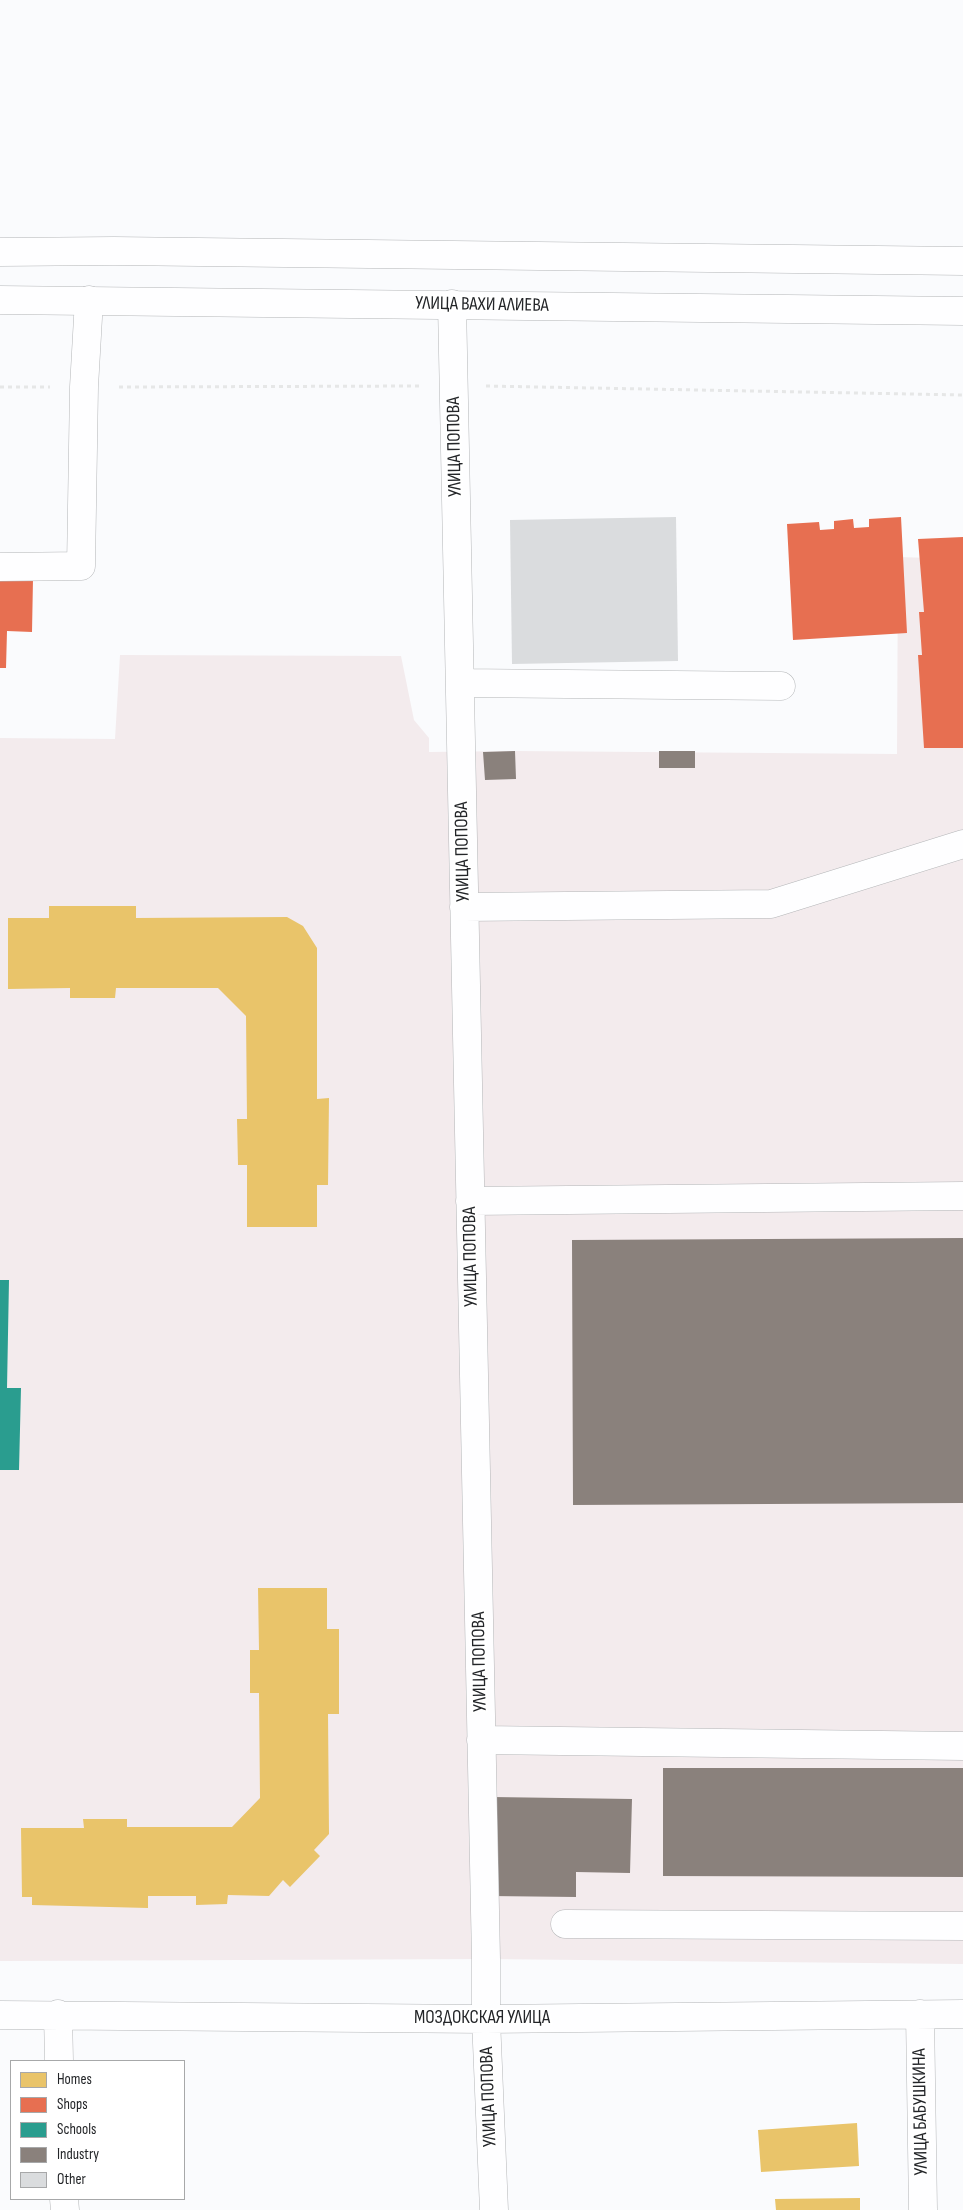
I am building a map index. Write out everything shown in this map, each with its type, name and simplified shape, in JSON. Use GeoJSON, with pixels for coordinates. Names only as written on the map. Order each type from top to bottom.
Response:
{"type":"FeatureCollection","features":[{"type":"Feature","properties":{"kind":"main road"},"geometry":{"type":"LineString","coordinates":[[0,252],[114,251],[963,261]]}},
{"type":"Feature","properties":{"kind":"main road","name":"УЛИЦА ВАХИ АЛИЕВА"},"geometry":{"type":"LineString","coordinates":[[0,300],[963,311]]}},
{"type":"Feature","properties":{"kind":"main road"},"geometry":{"type":"LineString","coordinates":[[0,567],[81,566],[84,387],[89,300]]}},
{"type":"Feature","properties":{"kind":"main road","name":"УЛИЦА ПОПОВА"},"geometry":{"type":"LineString","coordinates":[[452,304],[482,1740],[486,2019],[494,2210]]}},
{"type":"Feature","properties":{"kind":"main road"},"geometry":{"type":"LineString","coordinates":[[460,683],[781,686]]}},
{"type":"Feature","properties":{"kind":"main road"},"geometry":{"type":"LineString","coordinates":[[464,907],[771,904],[963,844]]}},
{"type":"Feature","properties":{"kind":"main road"},"geometry":{"type":"LineString","coordinates":[[470,1201],[963,1196]]}},
{"type":"Feature","properties":{"kind":"main road"},"geometry":{"type":"LineString","coordinates":[[482,1740],[963,1746]]}},
{"type":"Feature","properties":{"kind":"main road"},"geometry":{"type":"LineString","coordinates":[[565,1924],[963,1926]]}},
{"type":"Feature","properties":{"kind":"main road"},"geometry":{"type":"LineString","coordinates":[[58,2014],[60,2060]]}},
{"type":"Feature","properties":{"kind":"main road","name":"УЛИЦА БАБУШКИНА"},"geometry":{"type":"LineString","coordinates":[[920,2014],[922,2210]]}},
{"type":"Feature","properties":{"kind":"main road","name":"МОЗДОКСКАЯ УЛИЦА"},"geometry":{"type":"LineString","coordinates":[[0,2015],[486,2019],[963,2014]]}},
{"type":"Feature","properties":{"kind":"shaded area"},"geometry":{"type":"Polygon","coordinates":[[[898,557],[963,559],[963,1964],[486,1959],[0,1961],[0,738],[115,739],[120,655],[401,656],[414,720],[429,738],[429,752],[897,754],[898,557]]]}},
{"type":"Feature","properties":{"kind":"building: Homes"},"geometry":{"type":"Polygon","coordinates":[[[49,906],[136,906],[136,918],[287,917],[303,926],[317,948],[317,1099],[329,1098],[328,1185],[317,1185],[317,1227],[247,1227],[247,1165],[238,1165],[237,1119],[247,1119],[246,1016],[218,988],[116,988],[115,998],[70,998],[70,988],[8,989],[8,918],[49,918],[49,906]]]}},
{"type":"Feature","properties":{"kind":"building: Homes"},"geometry":{"type":"Polygon","coordinates":[[[258,1588],[327,1588],[327,1629],[339,1629],[339,1714],[328,1714],[329,1834],[314,1850],[320,1856],[290,1887],[283,1880],[269,1896],[228,1895],[227,1904],[196,1905],[196,1896],[148,1896],[148,1908],[32,1905],[32,1897],[22,1897],[21,1828],[84,1828],[83,1819],[127,1819],[127,1827],[232,1827],[260,1798],[259,1693],[250,1693],[250,1650],[259,1650],[258,1588]]]}},
{"type":"Feature","properties":{"kind":"building: Homes"},"geometry":{"type":"Polygon","coordinates":[[[857,2123],[859,2166],[761,2172],[758,2130],[857,2123]]]}},
{"type":"Feature","properties":{"kind":"building: Homes"},"geometry":{"type":"Polygon","coordinates":[[[860,2198],[860,2210],[776,2210],[775,2199],[860,2198]]]}},
{"type":"Feature","properties":{"kind":"building: Shops"},"geometry":{"type":"Polygon","coordinates":[[[901,517],[907,633],[793,640],[787,524],[819,522],[820,530],[834,529],[834,521],[853,519],[854,528],[869,527],[869,519],[901,517]]]}},
{"type":"Feature","properties":{"kind":"building: Shops"},"geometry":{"type":"Polygon","coordinates":[[[963,537],[963,748],[924,748],[918,655],[922,655],[919,612],[924,612],[918,539],[963,537]]]}},
{"type":"Feature","properties":{"kind":"building: Shops"},"geometry":{"type":"Polygon","coordinates":[[[0,578],[33,579],[32,632],[7,631],[6,668],[0,668],[0,578]]]}},
{"type":"Feature","properties":{"kind":"building: Schools"},"geometry":{"type":"Polygon","coordinates":[[[0,1280],[9,1280],[7,1388],[21,1388],[19,1470],[0,1470],[0,1280]]]}},
{"type":"Feature","properties":{"kind":"building: Industry"},"geometry":{"type":"Polygon","coordinates":[[[515,751],[516,779],[485,780],[483,752],[515,751]]]}},
{"type":"Feature","properties":{"kind":"building: Industry"},"geometry":{"type":"Polygon","coordinates":[[[659,751],[695,751],[695,768],[659,768],[659,751]]]}},
{"type":"Feature","properties":{"kind":"building: Industry"},"geometry":{"type":"Polygon","coordinates":[[[963,1238],[963,1503],[573,1505],[572,1240],[963,1238]]]}},
{"type":"Feature","properties":{"kind":"building: Industry"},"geometry":{"type":"Polygon","coordinates":[[[663,1768],[963,1768],[963,1877],[663,1876],[663,1768]]]}},
{"type":"Feature","properties":{"kind":"building: Industry"},"geometry":{"type":"Polygon","coordinates":[[[492,1797],[632,1799],[630,1873],[576,1872],[576,1897],[490,1896],[492,1797]]]}},
{"type":"Feature","properties":{"kind":"building: Other"},"geometry":{"type":"Polygon","coordinates":[[[676,517],[678,661],[512,664],[510,520],[676,517]]]}}]}
